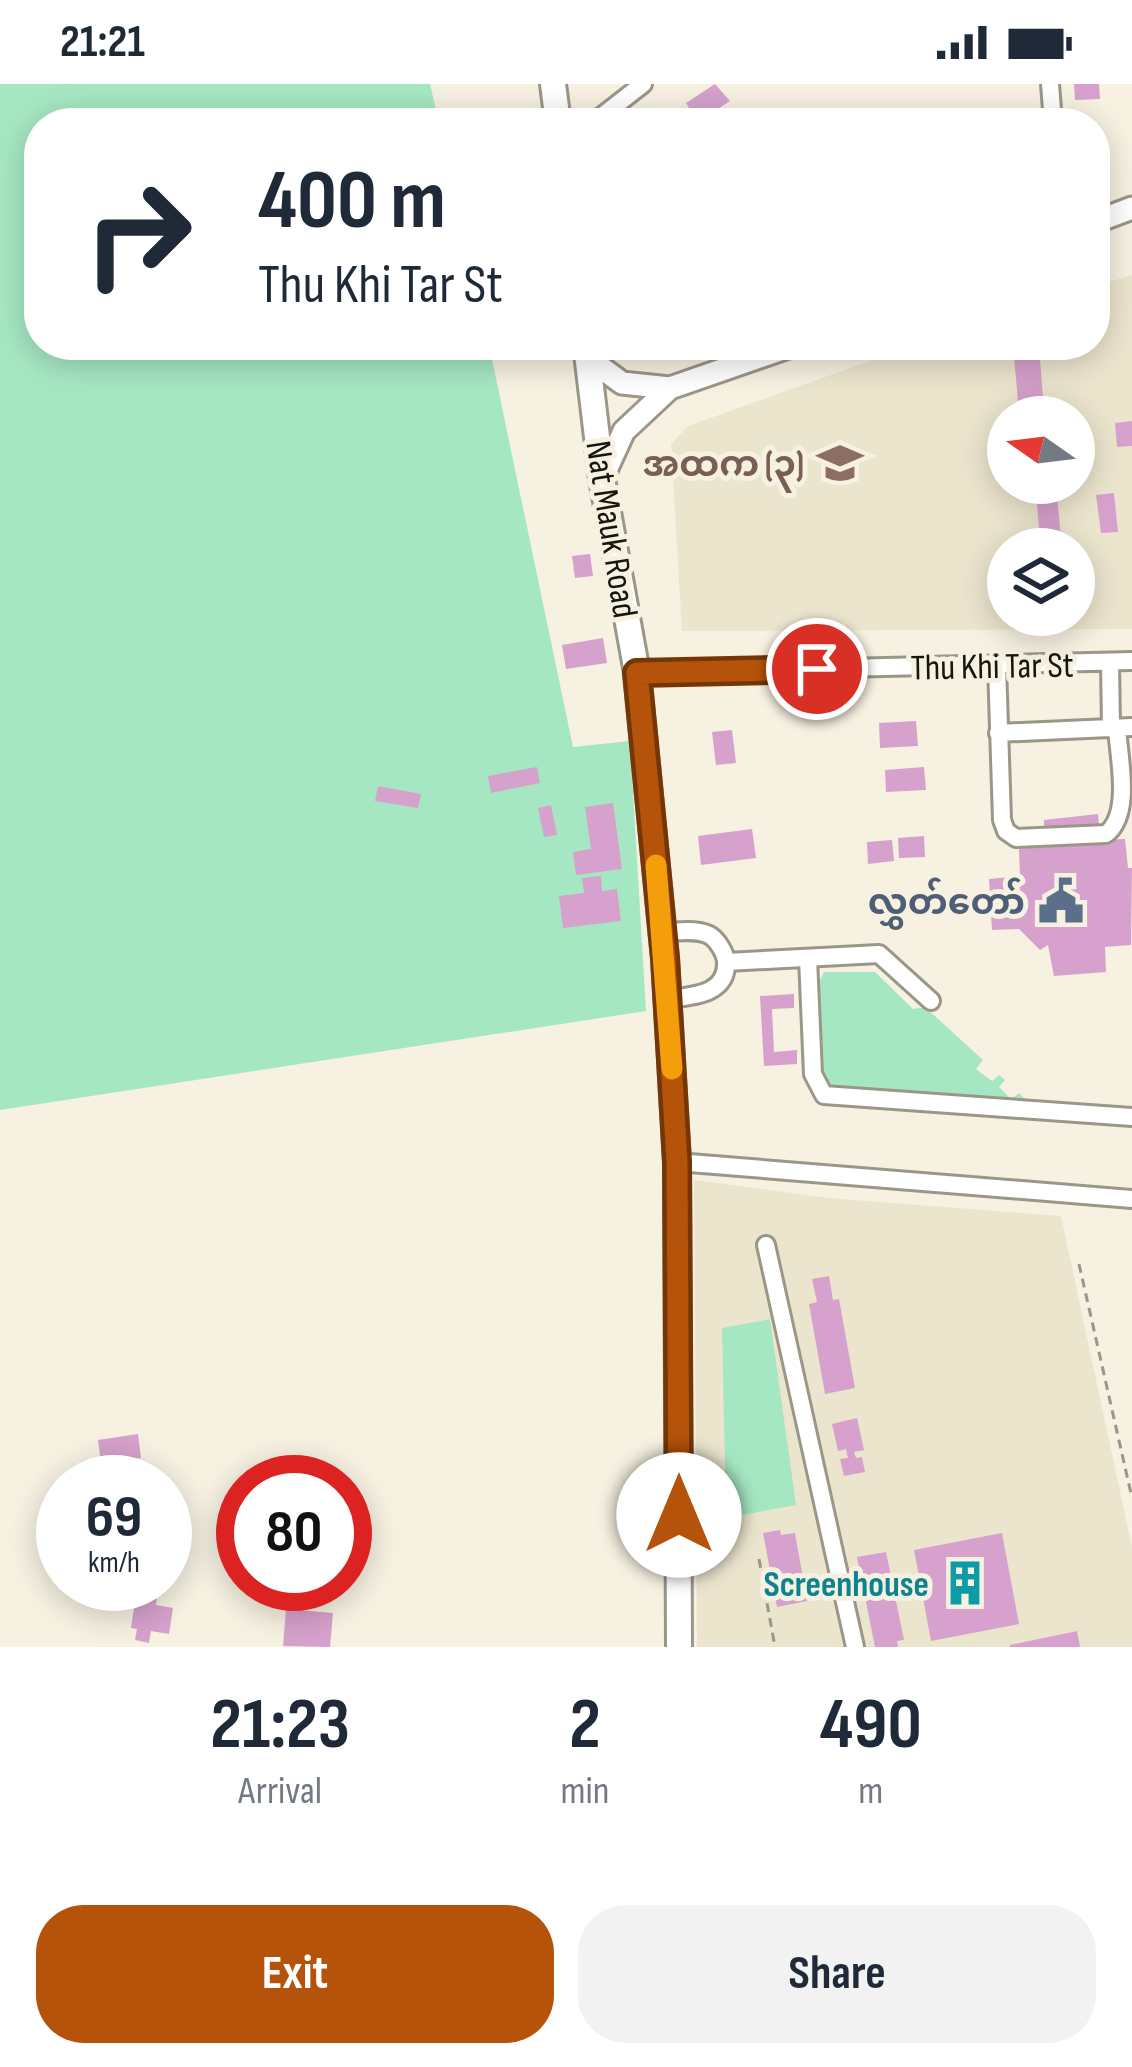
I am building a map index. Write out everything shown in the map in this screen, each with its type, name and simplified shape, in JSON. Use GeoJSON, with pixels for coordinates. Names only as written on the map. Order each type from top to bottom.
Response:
{"type":"FeatureCollection","features":[{"type":"Feature","properties":{"kind":"highway","name":"Nat Mauk Road"},"geometry":{"type":"LineString","coordinates":[[588,360],[602,479],[637,673],[668,999],[677,1162],[679,1647]]}},
{"type":"Feature","properties":{"kind":"main road"},"geometry":{"type":"LineString","coordinates":[[596,360],[622,382],[670,388]]}},
{"type":"Feature","properties":{"kind":"main road"},"geometry":{"type":"LineString","coordinates":[[602,479],[624,431],[670,388],[751,360]]}},
{"type":"Feature","properties":{"kind":"street"},"geometry":{"type":"LineString","coordinates":[[612,108],[643,84]]}},
{"type":"Feature","properties":{"kind":"street","name":"Thu Khi Tar St"},"geometry":{"type":"LineString","coordinates":[[637,673],[1132,661]]}},
{"type":"Feature","properties":{"kind":"street"},"geometry":{"type":"LineString","coordinates":[[997,664],[1002,820],[1016,838],[1106,834],[1123,814],[1120,728],[1110,662]]}},
{"type":"Feature","properties":{"kind":"street"},"geometry":{"type":"LineString","coordinates":[[998,734],[1120,728]]}},
{"type":"Feature","properties":{"kind":"street"},"geometry":{"type":"LineString","coordinates":[[663,932],[698,931],[712,936],[726,962],[724,977],[715,988],[668,999]]}},
{"type":"Feature","properties":{"kind":"street"},"geometry":{"type":"LineString","coordinates":[[726,962],[879,954],[931,1001]]}},
{"type":"Feature","properties":{"kind":"street"},"geometry":{"type":"LineString","coordinates":[[808,958],[813,1074],[824,1095],[1132,1117]]}},
{"type":"Feature","properties":{"kind":"street"},"geometry":{"type":"LineString","coordinates":[[677,1162],[1132,1199]]}},
{"type":"Feature","properties":{"kind":"street"},"geometry":{"type":"LineString","coordinates":[[766,1245],[855,1647]]}},
{"type":"Feature","properties":{"kind":"path"},"geometry":{"type":"LineString","coordinates":[[1079,1264],[1132,1498]]}},
{"type":"Feature","properties":{"kind":"path"},"geometry":{"type":"LineString","coordinates":[[759,1559],[775,1647]]}},
{"type":"Feature","properties":{"kind":"shaded area","name":"အထက (၃)"},"geometry":{"type":"Polygon","coordinates":[[[1132,275],[1132,629],[1095,629],[1095,528],[987,528],[987,630],[682,631],[671,444],[688,426],[873,360],[1110,360],[1110,282],[1132,275]]]}},
{"type":"Feature","properties":{"kind":"shaded area"},"geometry":{"type":"Polygon","coordinates":[[[694,1180],[829,1198],[1061,1216],[1132,1547],[1132,1647],[697,1647],[694,1180]]]}},
{"type":"Feature","properties":{"kind":"green space"},"geometry":{"type":"Polygon","coordinates":[[[0,84],[430,84],[436,108],[24,108],[24,360],[492,360],[573,747],[630,741],[646,1011],[0,1110],[0,84]]]}},
{"type":"Feature","properties":{"kind":"green space"},"geometry":{"type":"Polygon","coordinates":[[[824,972],[875,972],[913,1009],[925,1007],[983,1060],[976,1069],[992,1081],[999,1075],[1005,1080],[999,1087],[1011,1099],[1019,1093],[1024,1104],[827,1085],[822,1076],[819,982],[824,972]]]}},
{"type":"Feature","properties":{"kind":"green space"},"geometry":{"type":"Polygon","coordinates":[[[770,1319],[796,1505],[726,1518],[722,1328],[770,1319]]]}},
{"type":"Feature","properties":{"kind":"building"},"geometry":{"type":"Polygon","coordinates":[[[715,84],[730,101],[719,108],[689,108],[686,103],[715,84]]]}},
{"type":"Feature","properties":{"kind":"building"},"geometry":{"type":"Polygon","coordinates":[[[1074,84],[1099,84],[1100,99],[1075,100],[1074,84]]]}},
{"type":"Feature","properties":{"kind":"building"},"geometry":{"type":"Polygon","coordinates":[[[1014,360],[1040,360],[1043,396],[1018,396],[1014,360]]]}},
{"type":"Feature","properties":{"kind":"building"},"geometry":{"type":"Polygon","coordinates":[[[1132,421],[1132,446],[1117,447],[1115,423],[1132,421]]]}},
{"type":"Feature","properties":{"kind":"building"},"geometry":{"type":"Polygon","coordinates":[[[1114,493],[1118,532],[1101,533],[1096,495],[1114,493]]]}},
{"type":"Feature","properties":{"kind":"building"},"geometry":{"type":"Polygon","coordinates":[[[1037,504],[1058,504],[1060,528],[1039,528],[1037,504]]]}},
{"type":"Feature","properties":{"kind":"building"},"geometry":{"type":"Polygon","coordinates":[[[590,554],[593,576],[575,578],[572,556],[590,554]]]}},
{"type":"Feature","properties":{"kind":"building"},"geometry":{"type":"Polygon","coordinates":[[[603,638],[607,663],[566,669],[562,645],[603,638]]]}},
{"type":"Feature","properties":{"kind":"building"},"geometry":{"type":"Polygon","coordinates":[[[916,721],[918,746],[880,748],[879,723],[916,721]]]}},
{"type":"Feature","properties":{"kind":"building"},"geometry":{"type":"Polygon","coordinates":[[[732,730],[736,763],[716,765],[712,732],[732,730]]]}},
{"type":"Feature","properties":{"kind":"building"},"geometry":{"type":"Polygon","coordinates":[[[537,767],[540,783],[491,793],[488,776],[537,767]]]}},
{"type":"Feature","properties":{"kind":"building"},"geometry":{"type":"Polygon","coordinates":[[[924,767],[926,790],[886,792],[885,770],[924,767]]]}},
{"type":"Feature","properties":{"kind":"building"},"geometry":{"type":"Polygon","coordinates":[[[378,786],[421,794],[418,808],[375,801],[378,786]]]}},
{"type":"Feature","properties":{"kind":"building"},"geometry":{"type":"Polygon","coordinates":[[[613,803],[622,869],[576,875],[573,852],[591,849],[585,807],[613,803]]]}},
{"type":"Feature","properties":{"kind":"building"},"geometry":{"type":"Polygon","coordinates":[[[551,805],[557,835],[544,837],[538,808],[551,805]]]}},
{"type":"Feature","properties":{"kind":"building","name":"လွှတ်တော်"},"geometry":{"type":"Polygon","coordinates":[[[1098,814],[1100,840],[1125,839],[1128,868],[1132,868],[1131,945],[1105,947],[1106,972],[1054,976],[1048,945],[1040,950],[1019,929],[992,930],[989,879],[1020,876],[1019,849],[1043,845],[1044,820],[1098,814]]]}},
{"type":"Feature","properties":{"kind":"building"},"geometry":{"type":"Polygon","coordinates":[[[752,829],[756,858],[701,865],[698,836],[752,829]]]}},
{"type":"Feature","properties":{"kind":"building"},"geometry":{"type":"Polygon","coordinates":[[[924,836],[925,857],[899,858],[898,838],[924,836]]]}},
{"type":"Feature","properties":{"kind":"building"},"geometry":{"type":"Polygon","coordinates":[[[892,840],[894,861],[868,864],[867,842],[892,840]]]}},
{"type":"Feature","properties":{"kind":"building"},"geometry":{"type":"Polygon","coordinates":[[[601,876],[602,891],[617,889],[621,921],[563,928],[559,896],[584,893],[582,878],[601,876]]]}},
{"type":"Feature","properties":{"kind":"building"},"geometry":{"type":"Polygon","coordinates":[[[794,994],[794,1008],[772,1009],[774,1052],[797,1050],[797,1064],[764,1066],[760,996],[794,994]]]}},
{"type":"Feature","properties":{"kind":"building"},"geometry":{"type":"Polygon","coordinates":[[[829,1276],[833,1300],[839,1299],[855,1388],[825,1394],[809,1304],[817,1302],[812,1279],[829,1276]]]}},
{"type":"Feature","properties":{"kind":"building"},"geometry":{"type":"Polygon","coordinates":[[[857,1418],[864,1450],[854,1452],[856,1458],[862,1457],[865,1472],[844,1476],[840,1459],[848,1458],[846,1449],[838,1451],[832,1424],[857,1418]]]}},
{"type":"Feature","properties":{"kind":"building"},"geometry":{"type":"Polygon","coordinates":[[[138,1434],[141,1455],[100,1455],[98,1440],[138,1434]]]}},
{"type":"Feature","properties":{"kind":"building"},"geometry":{"type":"Polygon","coordinates":[[[780,1530],[781,1535],[795,1533],[807,1601],[777,1607],[763,1533],[780,1530]]]}},
{"type":"Feature","properties":{"kind":"building","name":"Screenhouse"},"geometry":{"type":"Polygon","coordinates":[[[1002,1533],[1019,1624],[931,1641],[914,1550],[1002,1533]]]}},
{"type":"Feature","properties":{"kind":"building"},"geometry":{"type":"Polygon","coordinates":[[[886,1552],[904,1640],[897,1641],[898,1647],[875,1647],[857,1557],[886,1552]]]}},
{"type":"Feature","properties":{"kind":"building"},"geometry":{"type":"Polygon","coordinates":[[[134,1611],[173,1611],[169,1634],[151,1631],[149,1643],[135,1640],[137,1629],[131,1628],[134,1611]]]}},
{"type":"Feature","properties":{"kind":"building"},"geometry":{"type":"Polygon","coordinates":[[[286,1611],[333,1613],[330,1647],[283,1646],[286,1611]]]}},
{"type":"Feature","properties":{"kind":"building"},"geometry":{"type":"Polygon","coordinates":[[[1077,1631],[1080,1647],[1010,1647],[1010,1645],[1077,1631]]]}},
{"type":"Feature","properties":{"kind":"slow traffic"},"geometry":{"type":"LineString","coordinates":[[656,865],[672,1069]]}},
{"type":"Feature","properties":{"kind":"place","name":"အထက (၃)"},"geometry":{"type":"Point","coordinates":[840,463]}},
{"type":"Feature","properties":{"kind":"place","name":"လွှတ်တော်"},"geometry":{"type":"Point","coordinates":[1061,901]}},
{"type":"Feature","properties":{"kind":"place","name":"Screenhouse"},"geometry":{"type":"Point","coordinates":[965,1583]}},
{"type":"Feature","properties":{"kind":"route"},"geometry":{"type":"LineString","coordinates":[[679,1515],[677,1162],[665,958],[637,673],[817,669]]}}]}
